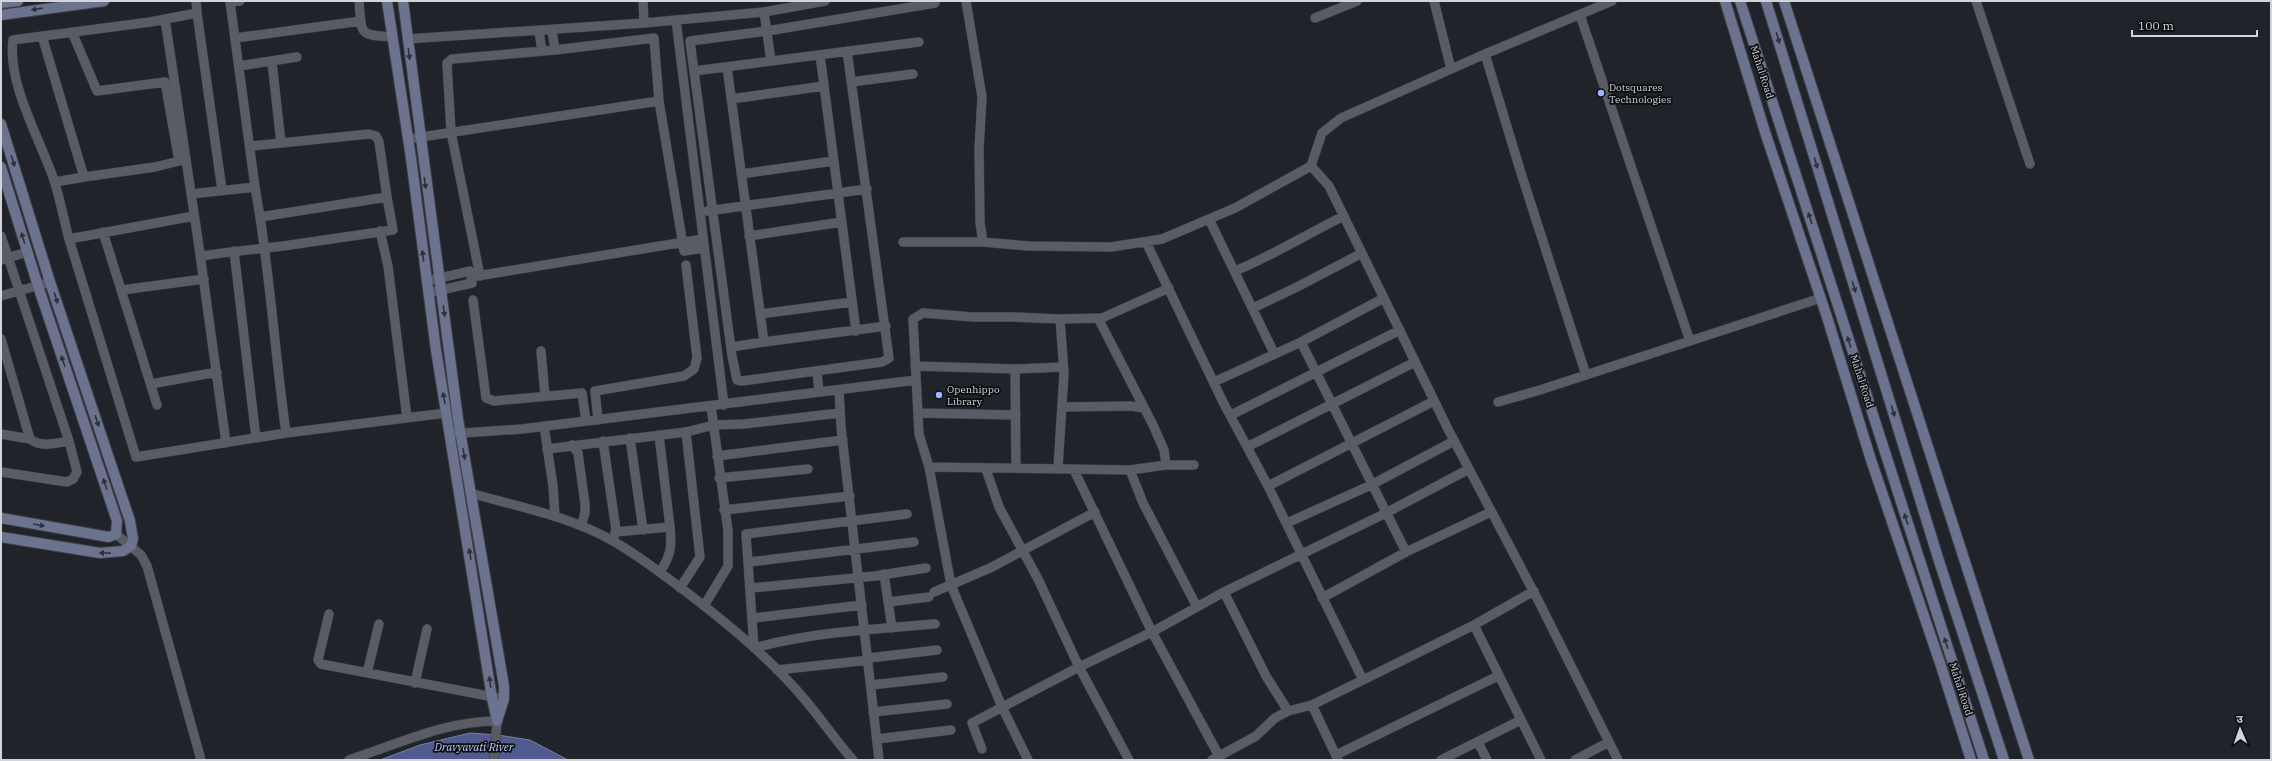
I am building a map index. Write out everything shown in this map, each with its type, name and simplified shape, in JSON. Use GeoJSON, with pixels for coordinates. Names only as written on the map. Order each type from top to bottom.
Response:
{"type":"FeatureCollection","features":[{"type":"Feature","properties":{"kind":"main road"},"geometry":{"type":"LineString","coordinates":[[1,3],[18,1]]}},
{"type":"Feature","properties":{"kind":"main road"},"geometry":{"type":"LineString","coordinates":[[1,15],[104,1]]}},
{"type":"Feature","properties":{"kind":"main road"},"geometry":{"type":"LineString","coordinates":[[387,1],[408,139],[428,293],[449,434],[497,721]]}},
{"type":"Feature","properties":{"kind":"main road"},"geometry":{"type":"LineString","coordinates":[[403,1],[460,433],[494,625],[504,699],[497,721]]}},
{"type":"Feature","properties":{"kind":"main road"},"geometry":{"type":"LineString","coordinates":[[1725,1],[1765,132],[1821,298],[1871,460],[1941,666],[1971,760]]}},
{"type":"Feature","properties":{"kind":"main road","name":"Mahal Road"},"geometry":{"type":"LineString","coordinates":[[1740,1],[1984,760]]}},
{"type":"Feature","properties":{"kind":"main road","name":"Mahal Road"},"geometry":{"type":"LineString","coordinates":[[1766,1],[1939,561],[2004,760]]}},
{"type":"Feature","properties":{"kind":"main road"},"geometry":{"type":"LineString","coordinates":[[1784,1],[2029,760]]}},
{"type":"Feature","properties":{"kind":"main road"},"geometry":{"type":"LineString","coordinates":[[1,124],[50,282],[130,521],[133,539],[131,546],[114,553],[100,553],[1,537]]}},
{"type":"Feature","properties":{"kind":"main road"},"geometry":{"type":"LineString","coordinates":[[1,167],[38,286],[117,521],[116,534],[110,537],[100,536],[1,518]]}},
{"type":"Feature","properties":{"kind":"street"},"geometry":{"type":"LineString","coordinates":[[196,1],[222,190]]}},
{"type":"Feature","properties":{"kind":"street"},"geometry":{"type":"LineString","coordinates":[[240,1],[230,2],[251,146],[255,187],[265,248],[286,433]]}},
{"type":"Feature","properties":{"kind":"street"},"geometry":{"type":"LineString","coordinates":[[359,1],[362,29],[369,36],[393,37]]}},
{"type":"Feature","properties":{"kind":"street"},"geometry":{"type":"LineString","coordinates":[[643,1],[644,23]]}},
{"type":"Feature","properties":{"kind":"street"},"geometry":{"type":"LineString","coordinates":[[407,39],[539,32],[644,23],[764,12],[825,1]]}},
{"type":"Feature","properties":{"kind":"street"},"geometry":{"type":"LineString","coordinates":[[966,1],[982,97],[979,149],[980,223],[983,242]]}},
{"type":"Feature","properties":{"kind":"street"},"geometry":{"type":"LineString","coordinates":[[1316,18],[1357,1]]}},
{"type":"Feature","properties":{"kind":"street"},"geometry":{"type":"LineString","coordinates":[[1434,1],[1451,69]]}},
{"type":"Feature","properties":{"kind":"street"},"geometry":{"type":"LineString","coordinates":[[903,242],[983,242],[1028,246],[1111,246],[1162,240],[1235,208],[1312,166],[1322,133],[1341,118],[1485,54],[1612,1]]}},
{"type":"Feature","properties":{"kind":"street"},"geometry":{"type":"LineString","coordinates":[[1976,1],[2030,164]]}},
{"type":"Feature","properties":{"kind":"street"},"geometry":{"type":"LineString","coordinates":[[847,51],[886,326],[889,358],[882,362],[742,381],[737,380],[712,210],[690,41],[767,31],[935,3]]}},
{"type":"Feature","properties":{"kind":"street"},"geometry":{"type":"LineString","coordinates":[[764,12],[771,61]]}},
{"type":"Feature","properties":{"kind":"street"},"geometry":{"type":"LineString","coordinates":[[197,13],[165,19],[13,40],[11,56],[27,111],[54,182],[69,239],[136,456],[286,433],[446,413]]}},
{"type":"Feature","properties":{"kind":"street"},"geometry":{"type":"LineString","coordinates":[[1580,15],[1690,341]]}},
{"type":"Feature","properties":{"kind":"street"},"geometry":{"type":"LineString","coordinates":[[165,19],[201,256],[226,443]]}},
{"type":"Feature","properties":{"kind":"street"},"geometry":{"type":"LineString","coordinates":[[676,20],[724,405]]}},
{"type":"Feature","properties":{"kind":"street"},"geometry":{"type":"LineString","coordinates":[[235,38],[361,21]]}},
{"type":"Feature","properties":{"kind":"street"},"geometry":{"type":"LineString","coordinates":[[552,31],[555,50]]}},
{"type":"Feature","properties":{"kind":"street"},"geometry":{"type":"LineString","coordinates":[[54,182],[141,169],[179,161],[165,82],[96,91],[72,32]]}},
{"type":"Feature","properties":{"kind":"street"},"geometry":{"type":"LineString","coordinates":[[539,32],[542,51]]}},
{"type":"Feature","properties":{"kind":"street"},"geometry":{"type":"LineString","coordinates":[[42,36],[84,177]]}},
{"type":"Feature","properties":{"kind":"street"},"geometry":{"type":"LineString","coordinates":[[428,293],[472,282],[475,276],[451,132],[448,61],[654,38],[659,101],[682,242]]}},
{"type":"Feature","properties":{"kind":"street"},"geometry":{"type":"LineString","coordinates":[[694,71],[919,42]]}},
{"type":"Feature","properties":{"kind":"street"},"geometry":{"type":"LineString","coordinates":[[1485,54],[1521,173],[1586,375]]}},
{"type":"Feature","properties":{"kind":"street"},"geometry":{"type":"LineString","coordinates":[[820,55],[856,331]]}},
{"type":"Feature","properties":{"kind":"street"},"geometry":{"type":"LineString","coordinates":[[239,66],[297,57]]}},
{"type":"Feature","properties":{"kind":"street"},"geometry":{"type":"LineString","coordinates":[[272,62],[282,143]]}},
{"type":"Feature","properties":{"kind":"street"},"geometry":{"type":"LineString","coordinates":[[727,67],[764,342]]}},
{"type":"Feature","properties":{"kind":"street"},"geometry":{"type":"LineString","coordinates":[[851,82],[913,74]]}},
{"type":"Feature","properties":{"kind":"street"},"geometry":{"type":"LineString","coordinates":[[731,99],[824,86]]}},
{"type":"Feature","properties":{"kind":"street"},"geometry":{"type":"LineString","coordinates":[[408,139],[659,101]]}},
{"type":"Feature","properties":{"kind":"street"},"geometry":{"type":"LineString","coordinates":[[201,256],[393,230],[379,142],[376,136],[369,134],[251,146]]}},
{"type":"Feature","properties":{"kind":"street"},"geometry":{"type":"LineString","coordinates":[[741,174],[834,161]]}},
{"type":"Feature","properties":{"kind":"street"},"geometry":{"type":"LineString","coordinates":[[1312,166],[1329,186],[1454,441],[1534,591],[1618,760]]}},
{"type":"Feature","properties":{"kind":"street"},"geometry":{"type":"LineString","coordinates":[[191,194],[255,187]]}},
{"type":"Feature","properties":{"kind":"street"},"geometry":{"type":"LineString","coordinates":[[699,213],[867,189]]}},
{"type":"Feature","properties":{"kind":"street"},"geometry":{"type":"LineString","coordinates":[[260,217],[387,197]]}},
{"type":"Feature","properties":{"kind":"street"},"geometry":{"type":"LineString","coordinates":[[69,239],[194,216]]}},
{"type":"Feature","properties":{"kind":"street"},"geometry":{"type":"LineString","coordinates":[[1235,271],[1262,260],[1305,234],[1344,216]]}},
{"type":"Feature","properties":{"kind":"street"},"geometry":{"type":"LineString","coordinates":[[1209,219],[1274,353]]}},
{"type":"Feature","properties":{"kind":"street"},"geometry":{"type":"LineString","coordinates":[[749,236],[842,222]]}},
{"type":"Feature","properties":{"kind":"street"},"geometry":{"type":"LineString","coordinates":[[380,231],[388,266],[407,418]]}},
{"type":"Feature","properties":{"kind":"street"},"geometry":{"type":"LineString","coordinates":[[104,232],[157,405]]}},
{"type":"Feature","properties":{"kind":"street"},"geometry":{"type":"LineString","coordinates":[[1,236],[5,259],[20,292],[69,440],[78,472],[73,479],[66,482],[1,472]]}},
{"type":"Feature","properties":{"kind":"street"},"geometry":{"type":"LineString","coordinates":[[475,276],[682,242],[703,243]]}},
{"type":"Feature","properties":{"kind":"street"},"geometry":{"type":"LineString","coordinates":[[1146,242],[1214,382],[1302,554],[1322,598],[1327,603],[1363,680]]}},
{"type":"Feature","properties":{"kind":"street"},"geometry":{"type":"LineString","coordinates":[[234,251],[256,438]]}},
{"type":"Feature","properties":{"kind":"street"},"geometry":{"type":"LineString","coordinates":[[5,259],[28,252]]}},
{"type":"Feature","properties":{"kind":"street"},"geometry":{"type":"LineString","coordinates":[[1253,308],[1362,253]]}},
{"type":"Feature","properties":{"kind":"street"},"geometry":{"type":"LineString","coordinates":[[472,300],[486,398],[494,402],[595,391],[684,376],[694,369],[696,358],[686,265]]}},
{"type":"Feature","properties":{"kind":"street"},"geometry":{"type":"LineString","coordinates":[[427,280],[470,271],[475,276]]}},
{"type":"Feature","properties":{"kind":"street"},"geometry":{"type":"LineString","coordinates":[[122,290],[204,279]]}},
{"type":"Feature","properties":{"kind":"street"},"geometry":{"type":"LineString","coordinates":[[1,296],[20,292],[50,282]]}},
{"type":"Feature","properties":{"kind":"street"},"geometry":{"type":"LineString","coordinates":[[1028,760],[1002,707],[951,585],[929,467],[919,434],[914,319],[923,314],[1060,319],[1098,318],[1115,313],[1169,288]]}},
{"type":"Feature","properties":{"kind":"street"},"geometry":{"type":"LineString","coordinates":[[1214,382],[1274,353],[1301,342],[1384,298]]}},
{"type":"Feature","properties":{"kind":"street"},"geometry":{"type":"LineString","coordinates":[[1498,402],[1586,375],[1821,298]]}},
{"type":"Feature","properties":{"kind":"street"},"geometry":{"type":"LineString","coordinates":[[760,314],[852,302]]}},
{"type":"Feature","properties":{"kind":"street"},"geometry":{"type":"LineString","coordinates":[[1098,318],[1164,450],[1166,465]]}},
{"type":"Feature","properties":{"kind":"street"},"geometry":{"type":"LineString","coordinates":[[1058,468],[1063,367],[1060,319]]}},
{"type":"Feature","properties":{"kind":"street"},"geometry":{"type":"LineString","coordinates":[[731,347],[886,326]]}},
{"type":"Feature","properties":{"kind":"street"},"geometry":{"type":"LineString","coordinates":[[1231,415],[1400,330]]}},
{"type":"Feature","properties":{"kind":"street"},"geometry":{"type":"LineString","coordinates":[[1,339],[30,439]]}},
{"type":"Feature","properties":{"kind":"street"},"geometry":{"type":"LineString","coordinates":[[1301,342],[1406,552]]}},
{"type":"Feature","properties":{"kind":"street"},"geometry":{"type":"LineString","coordinates":[[541,351],[546,396]]}},
{"type":"Feature","properties":{"kind":"street"},"geometry":{"type":"LineString","coordinates":[[1248,447],[1416,362]]}},
{"type":"Feature","properties":{"kind":"street"},"geometry":{"type":"LineString","coordinates":[[915,366],[1015,369],[1063,367]]}},
{"type":"Feature","properties":{"kind":"street"},"geometry":{"type":"LineString","coordinates":[[1015,369],[1016,468]]}},
{"type":"Feature","properties":{"kind":"street"},"geometry":{"type":"LineString","coordinates":[[816,371],[819,392]]}},
{"type":"Feature","properties":{"kind":"street"},"geometry":{"type":"LineString","coordinates":[[150,384],[217,372]]}},
{"type":"Feature","properties":{"kind":"street"},"geometry":{"type":"LineString","coordinates":[[449,434],[598,420],[916,380]]}},
{"type":"Feature","properties":{"kind":"street"},"geometry":{"type":"LineString","coordinates":[[839,390],[840,413],[866,631],[879,760]]}},
{"type":"Feature","properties":{"kind":"street"},"geometry":{"type":"LineString","coordinates":[[595,391],[598,420]]}},
{"type":"Feature","properties":{"kind":"street"},"geometry":{"type":"LineString","coordinates":[[582,393],[586,421]]}},
{"type":"Feature","properties":{"kind":"street"},"geometry":{"type":"LineString","coordinates":[[1268,486],[1352,445],[1434,401]]}},
{"type":"Feature","properties":{"kind":"street"},"geometry":{"type":"LineString","coordinates":[[704,606],[728,566],[728,531],[719,478],[711,406]]}},
{"type":"Feature","properties":{"kind":"street"},"geometry":{"type":"LineString","coordinates":[[1062,406],[1131,406],[1143,408]]}},
{"type":"Feature","properties":{"kind":"street"},"geometry":{"type":"LineString","coordinates":[[547,449],[602,441],[686,432],[714,425],[744,424],[840,413]]}},
{"type":"Feature","properties":{"kind":"street"},"geometry":{"type":"LineString","coordinates":[[918,413],[1016,415]]}},
{"type":"Feature","properties":{"kind":"street"},"geometry":{"type":"LineString","coordinates":[[544,426],[554,516]]}},
{"type":"Feature","properties":{"kind":"street"},"geometry":{"type":"LineString","coordinates":[[680,588],[700,557],[701,545],[686,432]]}},
{"type":"Feature","properties":{"kind":"street"},"geometry":{"type":"LineString","coordinates":[[1,434],[30,439],[34,442],[47,445],[69,440]]}},
{"type":"Feature","properties":{"kind":"street"},"geometry":{"type":"LineString","coordinates":[[659,435],[672,547],[669,558],[660,572]]}},
{"type":"Feature","properties":{"kind":"street"},"geometry":{"type":"LineString","coordinates":[[630,438],[643,530]]}},
{"type":"Feature","properties":{"kind":"street"},"geometry":{"type":"LineString","coordinates":[[717,456],[843,440]]}},
{"type":"Feature","properties":{"kind":"street"},"geometry":{"type":"LineString","coordinates":[[602,441],[614,536]]}},
{"type":"Feature","properties":{"kind":"street"},"geometry":{"type":"LineString","coordinates":[[1287,524],[1372,485],[1454,441]]}},
{"type":"Feature","properties":{"kind":"street"},"geometry":{"type":"LineString","coordinates":[[572,445],[578,453],[585,504],[585,513],[580,526]]}},
{"type":"Feature","properties":{"kind":"street"},"geometry":{"type":"LineString","coordinates":[[929,467],[1130,470],[1166,465],[1194,465]]}},
{"type":"Feature","properties":{"kind":"street"},"geometry":{"type":"LineString","coordinates":[[719,478],[808,469]]}},
{"type":"Feature","properties":{"kind":"street"},"geometry":{"type":"LineString","coordinates":[[986,469],[1000,507],[1021,550],[1038,579],[1080,667],[1129,760]]}},
{"type":"Feature","properties":{"kind":"street"},"geometry":{"type":"LineString","coordinates":[[982,749],[972,723],[1080,667],[1152,632],[1198,608],[1224,592],[1386,513],[1469,469]]}},
{"type":"Feature","properties":{"kind":"street"},"geometry":{"type":"LineString","coordinates":[[1074,470],[1215,758],[1256,736],[1275,718],[1288,711],[1312,705],[1474,625],[1534,591]]}},
{"type":"Feature","properties":{"kind":"street"},"geometry":{"type":"LineString","coordinates":[[1130,470],[1143,503],[1198,608]]}},
{"type":"Feature","properties":{"kind":"street"},"geometry":{"type":"LineString","coordinates":[[470,493],[554,516],[580,526],[614,536],[704,606],[754,648],[806,700],[853,760]]}},
{"type":"Feature","properties":{"kind":"street"},"geometry":{"type":"LineString","coordinates":[[724,510],[850,496]]}},
{"type":"Feature","properties":{"kind":"street"},"geometry":{"type":"LineString","coordinates":[[888,602],[932,594],[990,568],[1021,550],[1095,512]]}},
{"type":"Feature","properties":{"kind":"street"},"geometry":{"type":"LineString","coordinates":[[1322,598],[1406,552],[1491,512]]}},
{"type":"Feature","properties":{"kind":"street"},"geometry":{"type":"LineString","coordinates":[[754,648],[751,588],[746,534],[907,514]]}},
{"type":"Feature","properties":{"kind":"street"},"geometry":{"type":"LineString","coordinates":[[614,536],[643,530],[670,527]]}},
{"type":"Feature","properties":{"kind":"street"},"geometry":{"type":"LineString","coordinates":[[116,534],[141,555],[147,566],[202,760]]}},
{"type":"Feature","properties":{"kind":"street"},"geometry":{"type":"LineString","coordinates":[[748,562],[914,542]]}},
{"type":"Feature","properties":{"kind":"street"},"geometry":{"type":"LineString","coordinates":[[751,588],[859,577],[926,568]]}},
{"type":"Feature","properties":{"kind":"street"},"geometry":{"type":"LineString","coordinates":[[884,574],[892,628]]}},
{"type":"Feature","properties":{"kind":"street"},"geometry":{"type":"LineString","coordinates":[[1224,592],[1266,676],[1288,711]]}},
{"type":"Feature","properties":{"kind":"street"},"geometry":{"type":"LineString","coordinates":[[753,618],[862,604]]}},
{"type":"Feature","properties":{"kind":"street"},"geometry":{"type":"LineString","coordinates":[[328,614],[318,663],[492,698],[504,699]]}},
{"type":"Feature","properties":{"kind":"street"},"geometry":{"type":"LineString","coordinates":[[368,673],[379,624]]}},
{"type":"Feature","properties":{"kind":"street"},"geometry":{"type":"LineString","coordinates":[[754,648],[786,640],[934,624]]}},
{"type":"Feature","properties":{"kind":"street"},"geometry":{"type":"LineString","coordinates":[[1474,625],[1541,760]]}},
{"type":"Feature","properties":{"kind":"street"},"geometry":{"type":"LineString","coordinates":[[415,683],[427,629]]}},
{"type":"Feature","properties":{"kind":"street"},"geometry":{"type":"LineString","coordinates":[[777,670],[937,650]]}},
{"type":"Feature","properties":{"kind":"street"},"geometry":{"type":"LineString","coordinates":[[1312,705],[1337,758],[1498,676]]}},
{"type":"Feature","properties":{"kind":"street"},"geometry":{"type":"LineString","coordinates":[[871,685],[944,677]]}},
{"type":"Feature","properties":{"kind":"street"},"geometry":{"type":"LineString","coordinates":[[873,712],[947,704]]}},
{"type":"Feature","properties":{"kind":"street"},"geometry":{"type":"LineString","coordinates":[[1441,760],[1521,720]]}},
{"type":"Feature","properties":{"kind":"street"},"geometry":{"type":"LineString","coordinates":[[349,760],[424,733],[460,724],[497,721],[494,760]]}},
{"type":"Feature","properties":{"kind":"street"},"geometry":{"type":"LineString","coordinates":[[877,739],[951,730]]}},
{"type":"Feature","properties":{"kind":"street"},"geometry":{"type":"LineString","coordinates":[[1478,742],[1487,760]]}},
{"type":"Feature","properties":{"kind":"street"},"geometry":{"type":"LineString","coordinates":[[1575,760],[1609,742]]}},
{"type":"Feature","properties":{"kind":"water","name":"Dravyavati River"},"geometry":{"type":"Polygon","coordinates":[[[470,733],[498,735],[530,740],[568,760],[380,760],[420,745],[470,733]]]}},
{"type":"Feature","properties":{"kind":"place","name":"Dotsquares Technologies"},"geometry":{"type":"Point","coordinates":[1601,93]}},
{"type":"Feature","properties":{"kind":"place","name":"Openhippo Library"},"geometry":{"type":"Point","coordinates":[939,395]}}]}
